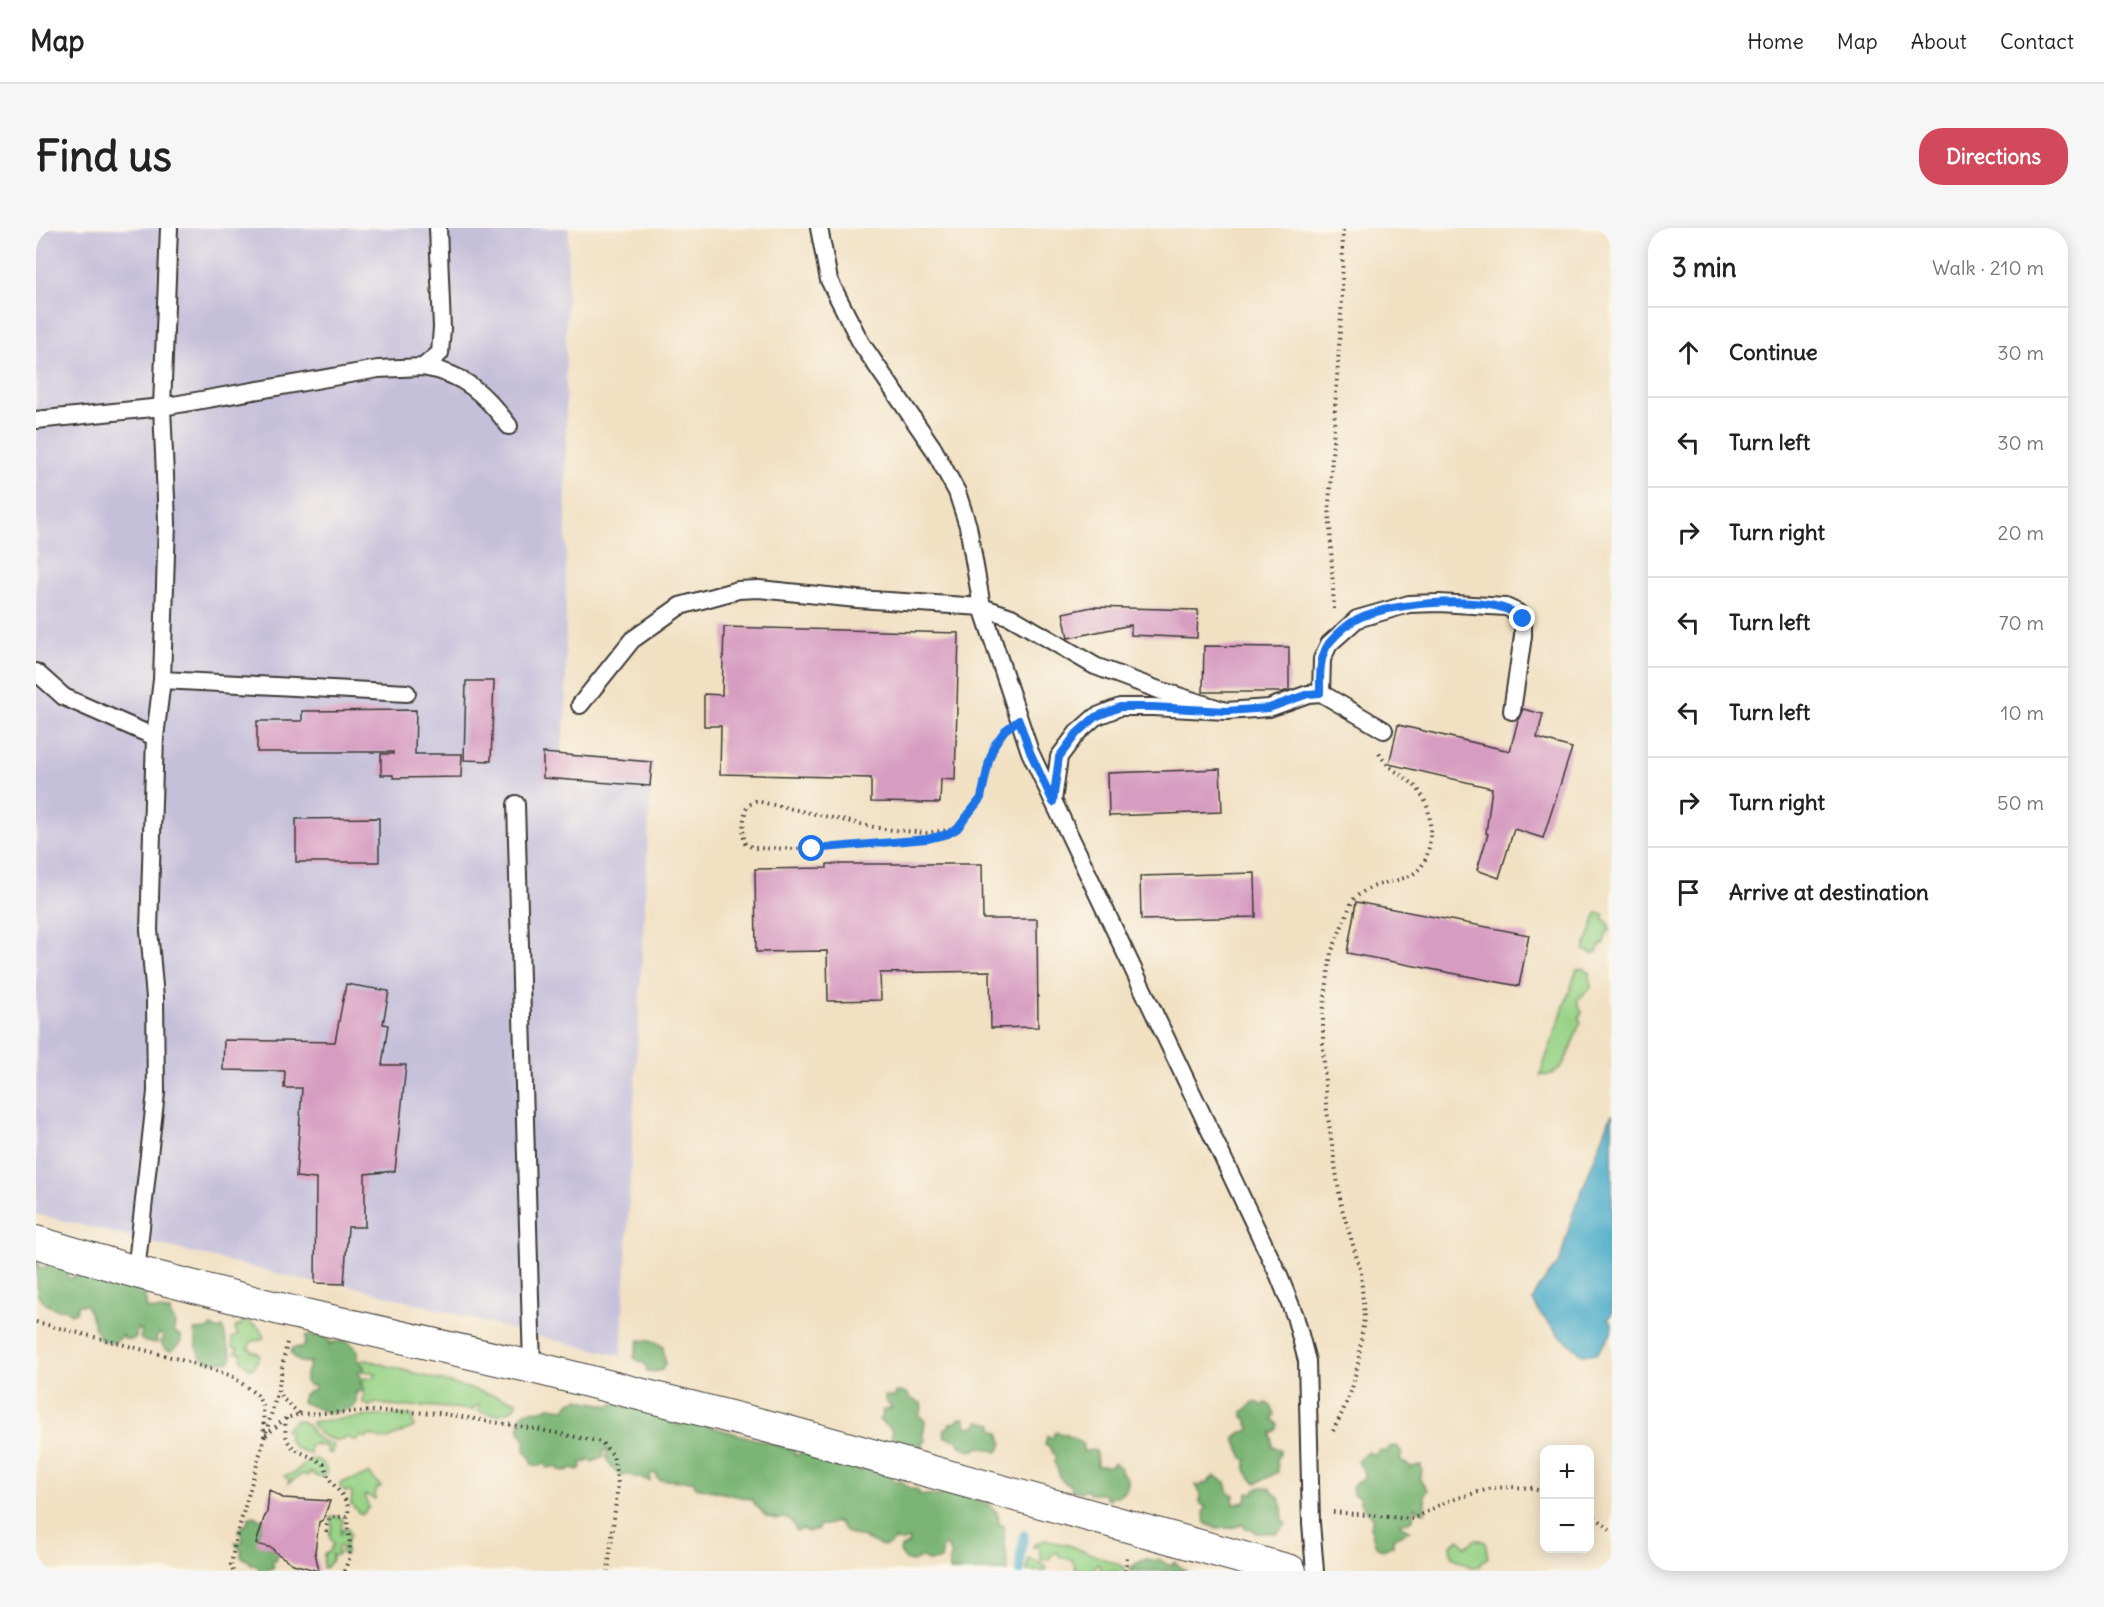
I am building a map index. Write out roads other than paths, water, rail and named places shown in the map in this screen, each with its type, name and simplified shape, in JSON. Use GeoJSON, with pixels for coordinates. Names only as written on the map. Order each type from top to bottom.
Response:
{"type":"FeatureCollection","features":[{"type":"Feature","properties":{"kind":"street"},"geometry":{"type":"LineString","coordinates":[[36,1242],[136,1272],[774,1428],[1290,1571]]}},
{"type":"Feature","properties":{"kind":"lane"},"geometry":{"type":"LineString","coordinates":[[136,1272],[156,1092],[155,998],[149,930],[155,737],[162,680],[167,522],[162,407],[169,228]]}},
{"type":"Feature","properties":{"kind":"lane"},"geometry":{"type":"LineString","coordinates":[[423,367],[440,353],[442,328],[438,228]]}},
{"type":"Feature","properties":{"kind":"lane"},"geometry":{"type":"LineString","coordinates":[[819,228],[829,280],[861,343],[933,448],[957,492],[968,526],[982,607],[1030,752],[1279,1276],[1295,1316],[1307,1361],[1315,1571]]}},
{"type":"Feature","properties":{"kind":"lane"},"geometry":{"type":"LineString","coordinates":[[36,420],[162,407],[378,369],[423,367],[443,370],[461,378],[477,390],[509,426]]}},
{"type":"Feature","properties":{"kind":"lane"},"geometry":{"type":"LineString","coordinates":[[580,705],[632,640],[680,606],[738,590],[759,589],[857,599],[982,607],[1011,617],[1095,666],[1159,690],[1226,711]]}},
{"type":"Feature","properties":{"kind":"lane"},"geometry":{"type":"LineString","coordinates":[[1320,693],[1322,659],[1329,644],[1357,619],[1409,604],[1472,604],[1506,607],[1517,612],[1523,619],[1523,636],[1512,711]]}},
{"type":"Feature","properties":{"kind":"lane"},"geometry":{"type":"LineString","coordinates":[[36,672],[64,697],[155,737]]}},
{"type":"Feature","properties":{"kind":"lane"},"geometry":{"type":"LineString","coordinates":[[162,680],[407,693]]}},
{"type":"Feature","properties":{"kind":"lane"},"geometry":{"type":"LineString","coordinates":[[1053,802],[1059,757],[1077,733],[1095,717],[1120,707],[1226,711],[1269,708],[1308,694],[1320,693],[1384,730]]}},
{"type":"Feature","properties":{"kind":"lane"},"geometry":{"type":"LineString","coordinates":[[516,804],[532,1367]]}},
{"type":"Feature","properties":{"kind":"water"},"geometry":{"type":"Polygon","coordinates":[[[1612,1113],[1612,1313],[1608,1319],[1612,1323],[1612,1329],[1597,1354],[1582,1354],[1559,1335],[1538,1311],[1533,1300],[1537,1290],[1560,1261],[1572,1216],[1612,1113]]]}},
{"type":"Feature","properties":{"kind":"waterway"},"geometry":{"type":"LineString","coordinates":[[1020,1571],[1024,1535]]}}]}
